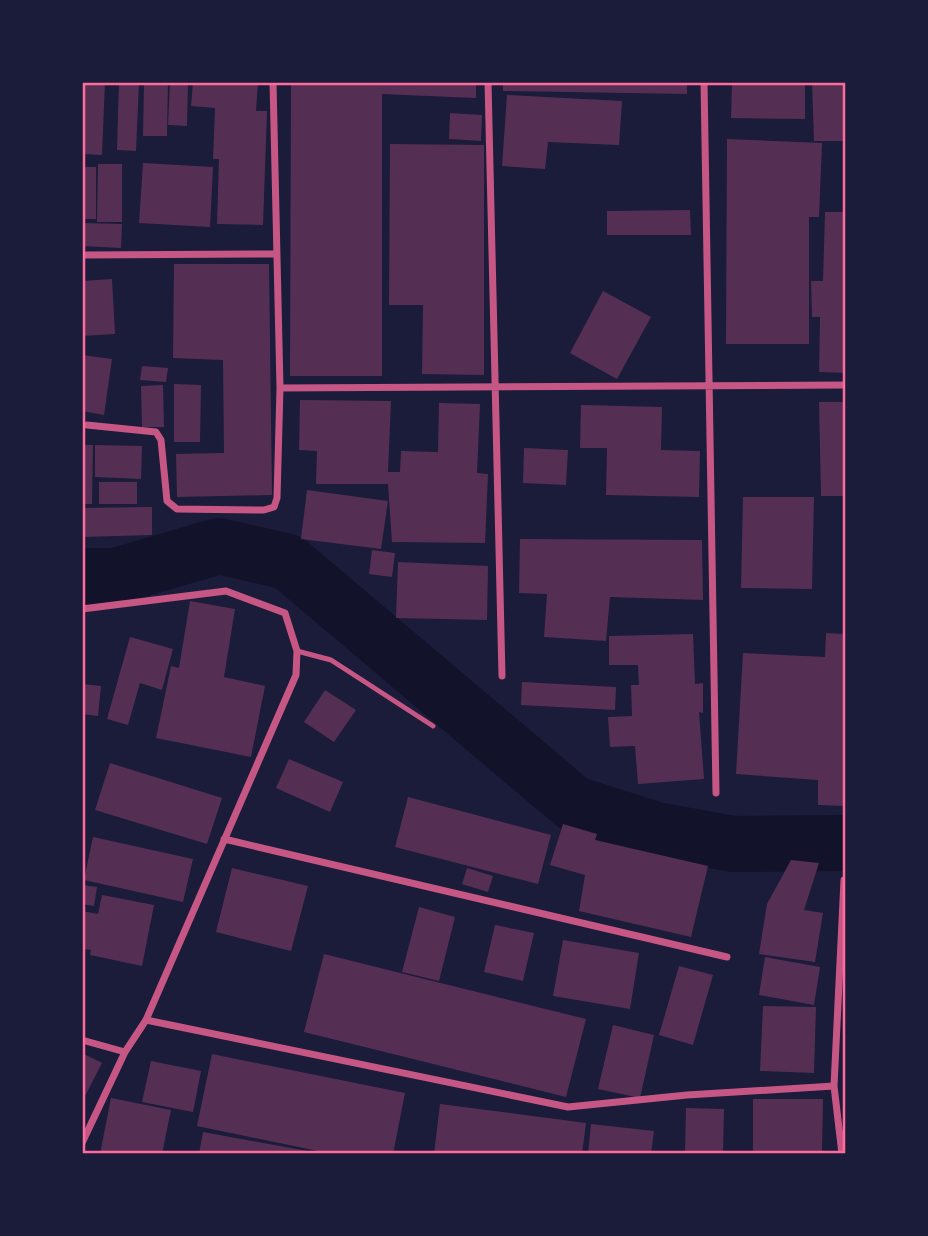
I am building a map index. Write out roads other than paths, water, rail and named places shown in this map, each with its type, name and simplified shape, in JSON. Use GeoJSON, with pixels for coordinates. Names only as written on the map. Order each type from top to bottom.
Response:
{"type":"FeatureCollection","features":[{"type":"Feature","properties":{"kind":"street"},"geometry":{"type":"LineString","coordinates":[[86,425],[156,432],[161,440],[167,501],[177,509],[264,510],[274,507],[277,498],[280,388],[274,82]]}},
{"type":"Feature","properties":{"kind":"street"},"geometry":{"type":"LineString","coordinates":[[488,82],[502,676]]}},
{"type":"Feature","properties":{"kind":"street"},"geometry":{"type":"LineString","coordinates":[[704,82],[716,793]]}},
{"type":"Feature","properties":{"kind":"street"},"geometry":{"type":"LineString","coordinates":[[82,255],[277,254]]}},
{"type":"Feature","properties":{"kind":"street"},"geometry":{"type":"LineString","coordinates":[[280,388],[846,385]]}},
{"type":"Feature","properties":{"kind":"street"},"geometry":{"type":"LineString","coordinates":[[82,609],[226,591],[285,613],[297,651],[296,675],[146,1020],[125,1052],[82,1143]]}},
{"type":"Feature","properties":{"kind":"street"},"geometry":{"type":"LineString","coordinates":[[224,839],[727,957]]}},
{"type":"Feature","properties":{"kind":"street"},"geometry":{"type":"LineString","coordinates":[[842,1154],[834,1087],[844,880]]}},
{"type":"Feature","properties":{"kind":"street"},"geometry":{"type":"LineString","coordinates":[[146,1020],[568,1107],[687,1095],[834,1087]]}},
{"type":"Feature","properties":{"kind":"street"},"geometry":{"type":"LineString","coordinates":[[82,1040],[125,1052]]}},
{"type":"Feature","properties":{"kind":"lane"},"geometry":{"type":"LineString","coordinates":[[297,651],[331,660],[433,726]]}},
{"type":"Feature","properties":{"kind":"waterway"},"geometry":{"type":"LineString","coordinates":[[82,576],[116,576],[219,546],[288,562],[574,804],[656,830],[733,844],[846,843]]}}]}
